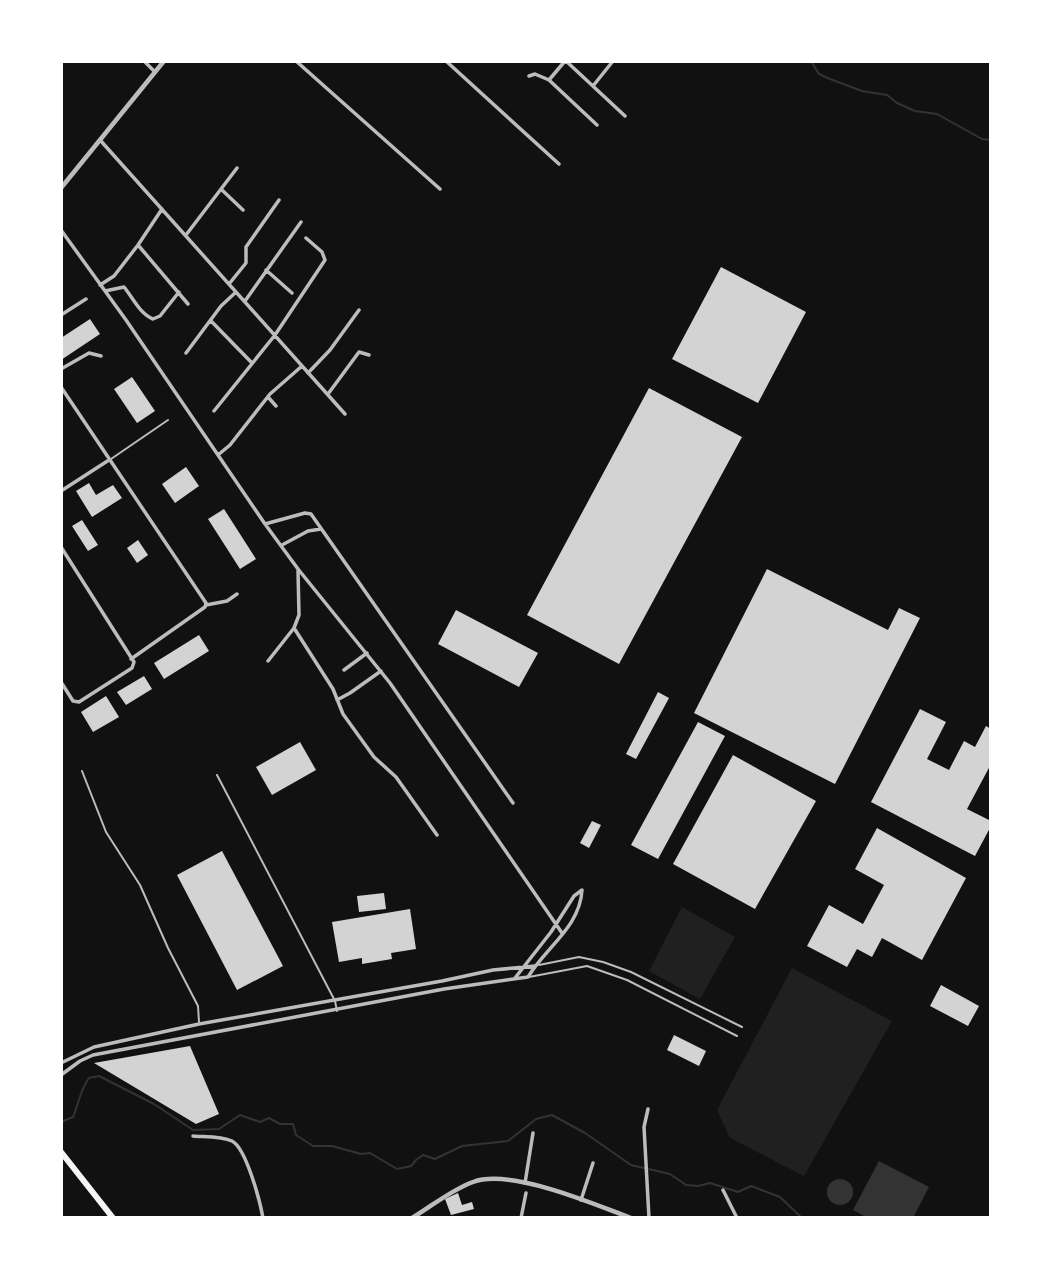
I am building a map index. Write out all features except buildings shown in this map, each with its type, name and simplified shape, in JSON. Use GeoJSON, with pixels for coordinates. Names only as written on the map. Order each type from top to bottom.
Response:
{"type":"FeatureCollection","features":[{"type":"Feature","properties":{"kind":"highway"},"geometry":{"type":"LineString","coordinates":[[61,1153],[113,1218]]}},
{"type":"Feature","properties":{"kind":"street"},"geometry":{"type":"LineString","coordinates":[[144,61],[155,72]]}},
{"type":"Feature","properties":{"kind":"street"},"geometry":{"type":"LineString","coordinates":[[61,188],[164,61]]}},
{"type":"Feature","properties":{"kind":"street"},"geometry":{"type":"LineString","coordinates":[[296,61],[440,189]]}},
{"type":"Feature","properties":{"kind":"street"},"geometry":{"type":"LineString","coordinates":[[446,61],[559,164]]}},
{"type":"Feature","properties":{"kind":"street"},"geometry":{"type":"LineString","coordinates":[[549,80],[565,61],[625,116]]}},
{"type":"Feature","properties":{"kind":"street"},"geometry":{"type":"LineString","coordinates":[[593,86],[613,61]]}},
{"type":"Feature","properties":{"kind":"street"},"geometry":{"type":"LineString","coordinates":[[529,76],[536,74],[549,80],[597,125]]}},
{"type":"Feature","properties":{"kind":"street"},"geometry":{"type":"LineString","coordinates":[[100,140],[345,414]]}},
{"type":"Feature","properties":{"kind":"street"},"geometry":{"type":"LineString","coordinates":[[186,234],[237,168]]}},
{"type":"Feature","properties":{"kind":"street"},"geometry":{"type":"LineString","coordinates":[[222,190],[243,210]]}},
{"type":"Feature","properties":{"kind":"street"},"geometry":{"type":"LineString","coordinates":[[229,284],[246,263],[246,247],[279,200]]}},
{"type":"Feature","properties":{"kind":"street"},"geometry":{"type":"LineString","coordinates":[[100,285],[114,276],[162,209]]}},
{"type":"Feature","properties":{"kind":"street"},"geometry":{"type":"LineString","coordinates":[[245,301],[301,222]]}},
{"type":"Feature","properties":{"kind":"street"},"geometry":{"type":"LineString","coordinates":[[61,230],[265,524],[381,671],[562,933]]}},
{"type":"Feature","properties":{"kind":"street"},"geometry":{"type":"LineString","coordinates":[[214,411],[275,335],[325,260],[322,252],[306,238]]}},
{"type":"Feature","properties":{"kind":"street"},"geometry":{"type":"LineString","coordinates":[[138,245],[188,304]]}},
{"type":"Feature","properties":{"kind":"street"},"geometry":{"type":"LineString","coordinates":[[266,270],[292,293]]}},
{"type":"Feature","properties":{"kind":"street"},"geometry":{"type":"LineString","coordinates":[[105,291],[124,287],[144,315],[153,319],[160,316],[179,292]]}},
{"type":"Feature","properties":{"kind":"street"},"geometry":{"type":"LineString","coordinates":[[186,353],[221,306],[236,292]]}},
{"type":"Feature","properties":{"kind":"street"},"geometry":{"type":"LineString","coordinates":[[61,315],[86,299]]}},
{"type":"Feature","properties":{"kind":"street"},"geometry":{"type":"LineString","coordinates":[[308,373],[330,350],[359,310]]}},
{"type":"Feature","properties":{"kind":"street"},"geometry":{"type":"LineString","coordinates":[[211,321],[252,363]]}},
{"type":"Feature","properties":{"kind":"street"},"geometry":{"type":"LineString","coordinates":[[328,394],[359,352],[369,355]]}},
{"type":"Feature","properties":{"kind":"street"},"geometry":{"type":"LineString","coordinates":[[61,369],[89,353],[101,356]]}},
{"type":"Feature","properties":{"kind":"street"},"geometry":{"type":"LineString","coordinates":[[218,455],[230,445],[268,397],[302,366]]}},
{"type":"Feature","properties":{"kind":"street"},"geometry":{"type":"LineString","coordinates":[[61,387],[206,605]]}},
{"type":"Feature","properties":{"kind":"street"},"geometry":{"type":"LineString","coordinates":[[268,397],[276,406]]}},
{"type":"Feature","properties":{"kind":"street"},"geometry":{"type":"LineString","coordinates":[[61,491],[109,460]]}},
{"type":"Feature","properties":{"kind":"street"},"geometry":{"type":"LineString","coordinates":[[265,524],[305,513],[311,514],[513,803]]}},
{"type":"Feature","properties":{"kind":"street"},"geometry":{"type":"LineString","coordinates":[[282,545],[310,530],[323,530]]}},
{"type":"Feature","properties":{"kind":"street"},"geometry":{"type":"LineString","coordinates":[[61,548],[134,662],[132,668],[76,703],[61,682]]}},
{"type":"Feature","properties":{"kind":"street"},"geometry":{"type":"LineString","coordinates":[[268,662],[294,628],[299,615],[298,569]]}},
{"type":"Feature","properties":{"kind":"street"},"geometry":{"type":"LineString","coordinates":[[131,659],[206,605],[227,601],[237,594]]}},
{"type":"Feature","properties":{"kind":"street"},"geometry":{"type":"LineString","coordinates":[[294,628],[333,689],[344,714],[374,757],[396,777],[437,835]]}},
{"type":"Feature","properties":{"kind":"street"},"geometry":{"type":"LineString","coordinates":[[344,670],[367,653]]}},
{"type":"Feature","properties":{"kind":"street"},"geometry":{"type":"LineString","coordinates":[[337,700],[351,694],[381,671]]}},
{"type":"Feature","properties":{"kind":"street"},"geometry":{"type":"LineString","coordinates":[[61,1075],[93,1055],[444,989],[528,977],[534,966],[570,926],[581,903],[582,890],[574,896],[515,978]]}},
{"type":"Feature","properties":{"kind":"street"},"geometry":{"type":"LineString","coordinates":[[61,1063],[94,1047],[199,1024],[534,966]]}},
{"type":"Feature","properties":{"kind":"street"},"geometry":{"type":"LineString","coordinates":[[382,992],[383,1002]]}},
{"type":"Feature","properties":{"kind":"street"},"geometry":{"type":"LineString","coordinates":[[199,1024],[203,1035]]}},
{"type":"Feature","properties":{"kind":"street"},"geometry":{"type":"LineString","coordinates":[[157,1034],[160,1043]]}},
{"type":"Feature","properties":{"kind":"street"},"geometry":{"type":"LineString","coordinates":[[648,1109],[644,1127],[649,1218]]}},
{"type":"Feature","properties":{"kind":"street"},"geometry":{"type":"LineString","coordinates":[[525,1183],[533,1133]]}},
{"type":"Feature","properties":{"kind":"street"},"geometry":{"type":"LineString","coordinates":[[193,1136],[235,1143],[247,1164],[263,1218]]}},
{"type":"Feature","properties":{"kind":"street"},"geometry":{"type":"LineString","coordinates":[[581,1200],[593,1163]]}},
{"type":"Feature","properties":{"kind":"street"},"geometry":{"type":"LineString","coordinates":[[412,1218],[472,1182],[494,1179],[525,1183],[631,1218]]}},
{"type":"Feature","properties":{"kind":"street"},"geometry":{"type":"LineString","coordinates":[[723,1190],[737,1218]]}},
{"type":"Feature","properties":{"kind":"street"},"geometry":{"type":"LineString","coordinates":[[521,1218],[526,1193]]}},
{"type":"Feature","properties":{"kind":"lane"},"geometry":{"type":"LineString","coordinates":[[109,460],[168,421]]}},
{"type":"Feature","properties":{"kind":"lane"},"geometry":{"type":"LineString","coordinates":[[82,771],[106,832],[140,885],[198,1006],[199,1024]]}},
{"type":"Feature","properties":{"kind":"lane"},"geometry":{"type":"LineString","coordinates":[[217,775],[335,1000],[337,1011]]}},
{"type":"Feature","properties":{"kind":"lane"},"geometry":{"type":"LineString","coordinates":[[534,966],[579,957],[603,962],[631,972],[742,1027]]}},
{"type":"Feature","properties":{"kind":"lane"},"geometry":{"type":"LineString","coordinates":[[528,977],[587,966],[627,980],[737,1036]]}},
{"type":"Feature","properties":{"kind":"shaded area"},"geometry":{"type":"Polygon","coordinates":[[[682,907],[735,937],[700,999],[649,971],[682,907]]]}},
{"type":"Feature","properties":{"kind":"shaded area"},"geometry":{"type":"Polygon","coordinates":[[[792,968],[892,1021],[804,1176],[730,1138],[717,1110],[792,968]]]}},
{"type":"Feature","properties":{"kind":"shaded area"},"geometry":{"type":"Polygon","coordinates":[[[879,1161],[929,1187],[913,1218],[868,1218],[853,1210],[879,1161]]]}},
{"type":"Feature","properties":{"kind":"shaded area"},"geometry":{"type":"Polygon","coordinates":[[[840,1179],[849,1183],[853,1192],[849,1201],[840,1205],[831,1201],[827,1192],[831,1183],[840,1179]]]}},
{"type":"Feature","properties":{"kind":"waterway"},"geometry":{"type":"LineString","coordinates":[[811,61],[819,74],[830,79],[862,91],[887,95],[915,111],[937,114],[982,139],[991,140]]}},
{"type":"Feature","properties":{"kind":"waterway"},"geometry":{"type":"LineString","coordinates":[[61,1122],[73,1117],[89,1078],[99,1076],[154,1104],[193,1130],[219,1129],[240,1115],[260,1122],[269,1118],[280,1124],[293,1124],[296,1135],[313,1146],[332,1146],[361,1154],[370,1153],[397,1169],[411,1166],[423,1155],[435,1159],[462,1146],[508,1141],[536,1119],[552,1115],[585,1133],[631,1165],[670,1174],[686,1185],[710,1183],[738,1192],[751,1186],[780,1197],[802,1218]]}}]}
